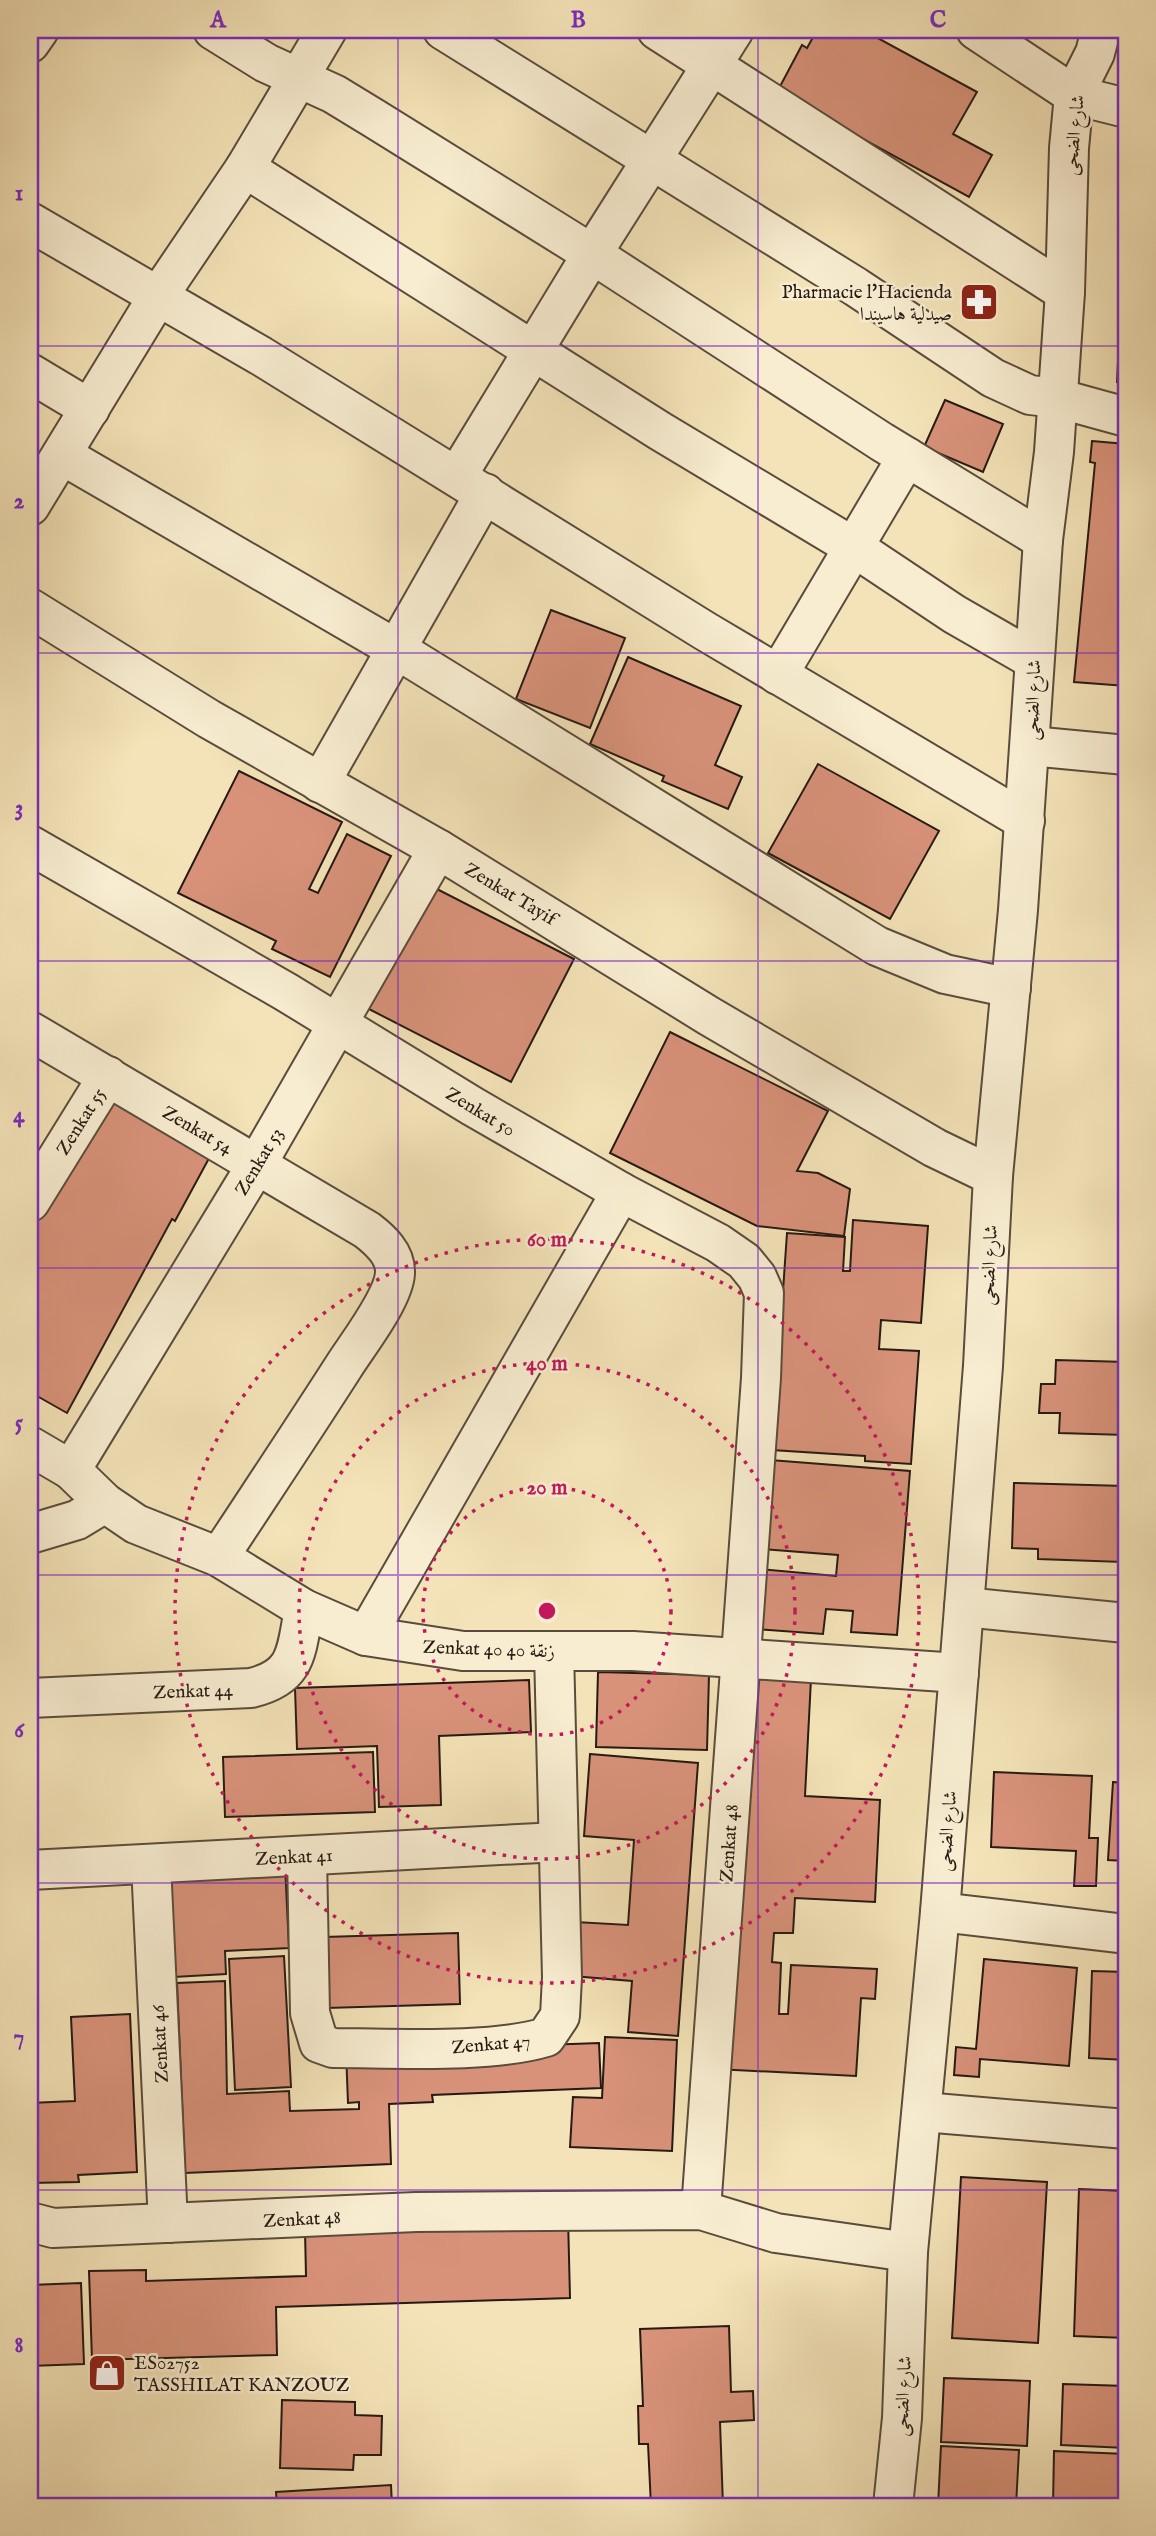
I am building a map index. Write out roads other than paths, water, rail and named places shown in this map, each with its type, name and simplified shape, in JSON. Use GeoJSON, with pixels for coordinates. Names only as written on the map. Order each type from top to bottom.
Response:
{"type":"FeatureCollection","features":[{"type":"Feature","properties":{"kind":"street"},"geometry":{"type":"LineString","coordinates":[[30,43],[38,30]]}},
{"type":"Feature","properties":{"kind":"street"},"geometry":{"type":"LineString","coordinates":[[213,30],[266,63],[298,77],[375,119],[592,254],[907,457],[1044,540]]}},
{"type":"Feature","properties":{"kind":"street"},"geometry":{"type":"LineString","coordinates":[[30,506],[158,298],[245,168],[327,30]]}},
{"type":"Feature","properties":{"kind":"street"},"geometry":{"type":"LineString","coordinates":[[443,30],[856,287],[993,378],[1030,396],[1057,398],[1126,417]]}},
{"type":"Feature","properties":{"kind":"street"},"geometry":{"type":"LineString","coordinates":[[657,30],[1065,292]]}},
{"type":"Feature","properties":{"kind":"street"},"geometry":{"type":"LineString","coordinates":[[320,783],[396,649],[534,349],[734,30]]}},
{"type":"Feature","properties":{"kind":"street"},"geometry":{"type":"LineString","coordinates":[[976,30],[1074,95],[1126,108]]}},
{"type":"Feature","properties":{"kind":"street","name":"شارع الضحى"},"geometry":{"type":"LineString","coordinates":[[893,2506],[902,2418],[908,2252],[940,1912],[983,1366],[993,1176],[1031,746],[1034,660],[1065,292],[1074,95],[1095,53],[1101,30]]}},
{"type":"Feature","properties":{"kind":"street"},"geometry":{"type":"LineString","coordinates":[[245,168],[660,430],[855,548],[954,614],[1034,660]]}},
{"type":"Feature","properties":{"kind":"street"},"geometry":{"type":"LineString","coordinates":[[30,222],[261,356],[778,675],[1025,821]]}},
{"type":"Feature","properties":{"kind":"street"},"geometry":{"type":"LineString","coordinates":[[30,373],[90,409]]}},
{"type":"Feature","properties":{"kind":"street"},"geometry":{"type":"LineString","coordinates":[[62,455],[396,649],[877,946],[945,974],[1011,988]]}},
{"type":"Feature","properties":{"kind":"street"},"geometry":{"type":"LineString","coordinates":[[778,675],[907,457]]}},
{"type":"Feature","properties":{"kind":"street","name":"Zenkat Tayif"},"geometry":{"type":"LineString","coordinates":[[30,608],[209,719],[438,849],[709,1017],[935,1148],[993,1176]]}},
{"type":"Feature","properties":{"kind":"street"},"geometry":{"type":"LineString","coordinates":[[1031,746],[1126,755]]}},
{"type":"Feature","properties":{"kind":"street","name":"Zenkat 50"},"geometry":{"type":"LineString","coordinates":[[30,845],[339,1023],[472,1106],[621,1192],[718,1243],[744,1261],[757,1277],[764,1293],[764,1332],[753,1476]]}},
{"type":"Feature","properties":{"kind":"street","name":"Zenkat 53"},"geometry":{"type":"LineString","coordinates":[[71,1470],[257,1164],[438,849]]}},
{"type":"Feature","properties":{"kind":"street","name":"Zenkat 54"},"geometry":{"type":"LineString","coordinates":[[30,1031],[367,1230],[384,1244],[396,1272],[364,1336],[219,1557]]}},
{"type":"Feature","properties":{"kind":"street","name":"Zenkat 55"},"geometry":{"type":"LineString","coordinates":[[30,1202],[108,1076]]}},
{"type":"Feature","properties":{"kind":"street"},"geometry":{"type":"LineString","coordinates":[[366,1636],[621,1192]]}},
{"type":"Feature","properties":{"kind":"street","name":"Zenkat 40 زنقة 40"},"geometry":{"type":"LineString","coordinates":[[30,1446],[71,1470],[105,1503],[136,1524],[219,1557],[304,1609],[366,1636],[463,1651],[634,1651],[959,1673]]}},
{"type":"Feature","properties":{"kind":"street","name":"Zenkat 48"},"geometry":{"type":"LineString","coordinates":[[701,2210],[743,1659],[753,1476]]}},
{"type":"Feature","properties":{"kind":"street"},"geometry":{"type":"LineString","coordinates":[[30,1534],[77,1520],[105,1503]]}},
{"type":"Feature","properties":{"kind":"street"},"geometry":{"type":"LineString","coordinates":[[964,1607],[1126,1623]]}},
{"type":"Feature","properties":{"kind":"street","name":"Zenkat 44"},"geometry":{"type":"LineString","coordinates":[[30,1698],[251,1688],[271,1684],[285,1674],[295,1660],[304,1609]]}},
{"type":"Feature","properties":{"kind":"street","name":"Zenkat 47"},"geometry":{"type":"LineString","coordinates":[[307,1856],[310,2013],[319,2043],[333,2048],[526,2043],[546,2037],[560,2016],[554,1651]]}},
{"type":"Feature","properties":{"kind":"street","name":"Zenkat 41"},"geometry":{"type":"LineString","coordinates":[[30,1870],[558,1842]]}},
{"type":"Feature","properties":{"kind":"street","name":"Zenkat 46"},"geometry":{"type":"LineString","coordinates":[[151,1864],[168,2223]]}},
{"type":"Feature","properties":{"kind":"street"},"geometry":{"type":"LineString","coordinates":[[940,1912],[1126,1934]]}},
{"type":"Feature","properties":{"kind":"street"},"geometry":{"type":"LineString","coordinates":[[923,2112],[1126,2129]]}},
{"type":"Feature","properties":{"kind":"street","name":"Zenkat 48"},"geometry":{"type":"LineString","coordinates":[[30,2222],[53,2228],[430,2212],[701,2210],[776,2233],[908,2252]]}},
{"type":"Feature","properties":{"kind":"place","name":"Pharmacie l'Hacienda صيدلية هاسيندا"},"geometry":{"type":"Point","coordinates":[979,302]}},
{"type":"Feature","properties":{"kind":"place","name":"ES02752 TASSHILAT KANZOUZ"},"geometry":{"type":"Point","coordinates":[107,2373]}}]}
